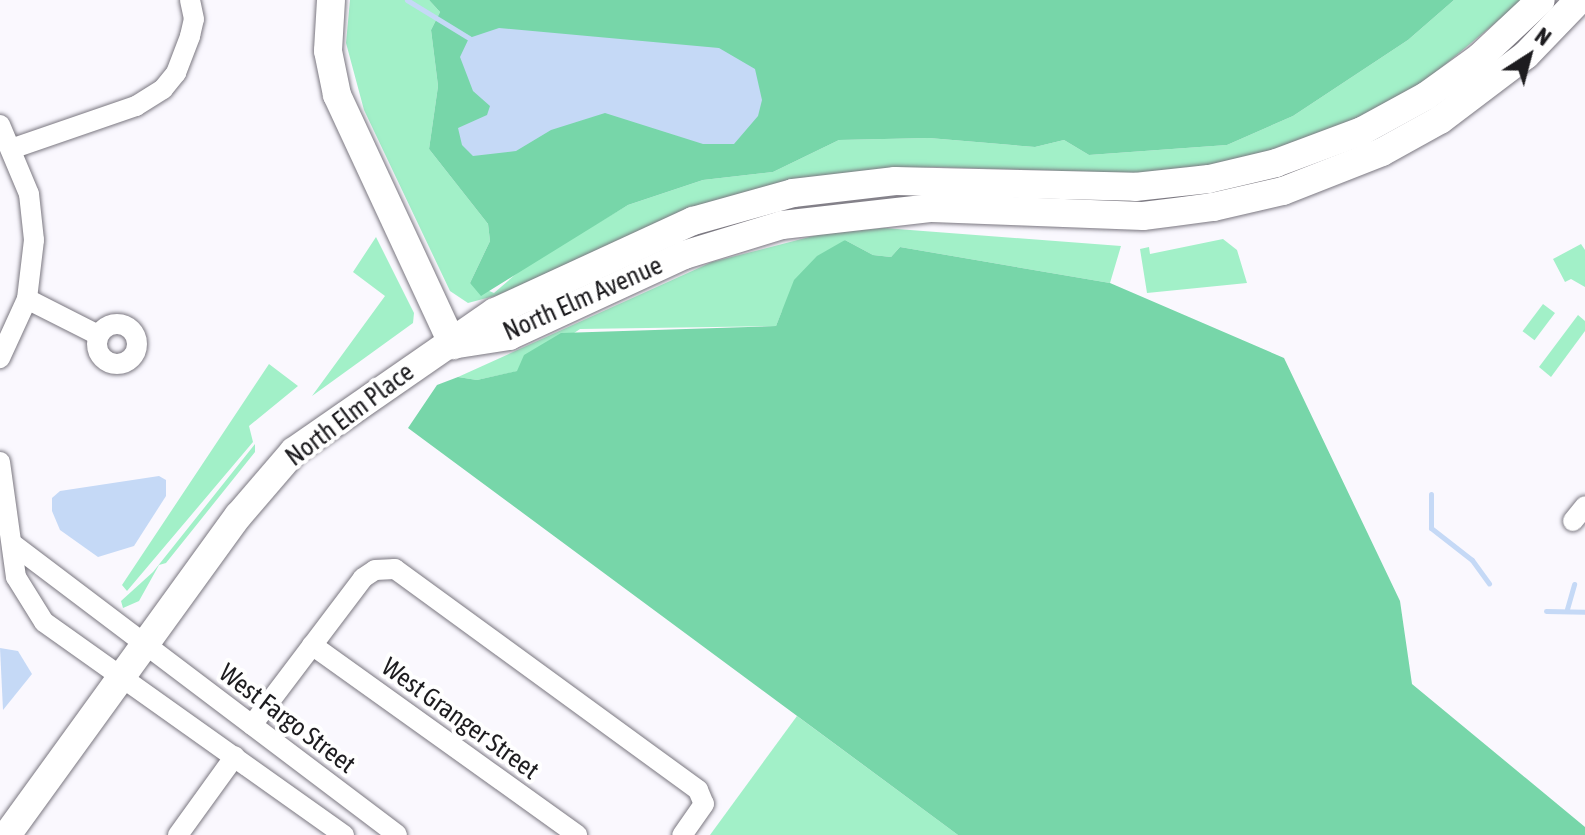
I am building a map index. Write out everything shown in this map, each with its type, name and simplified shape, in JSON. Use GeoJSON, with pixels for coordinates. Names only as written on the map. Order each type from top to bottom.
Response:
{"type":"FeatureCollection","features":[{"type":"Feature","properties":{"kind":"main road"},"geometry":{"type":"LineString","coordinates":[[331,0],[328,51],[337,95],[453,345]]}},
{"type":"Feature","properties":{"kind":"main road","name":"North Elm Avenue"},"geometry":{"type":"LineString","coordinates":[[453,345],[509,336],[684,255],[732,238],[819,218],[932,208],[1143,216],[1251,199],[1318,179],[1392,147],[1466,103],[1516,45],[1541,0]]}},
{"type":"Feature","properties":{"kind":"main road","name":"North Elm Avenue"},"geometry":{"type":"LineString","coordinates":[[453,345],[495,312],[644,241],[693,221],[793,193],[895,181],[1135,187],[1245,172],[1303,155],[1385,119],[1426,96],[1516,45],[1579,0]]}},
{"type":"Feature","properties":{"kind":"main road"},"geometry":{"type":"LineString","coordinates":[[1245,172],[1251,199]]}},
{"type":"Feature","properties":{"kind":"main road","name":"North Elm Place"},"geometry":{"type":"LineString","coordinates":[[7,835],[239,515],[294,451],[371,393],[453,345]]}},
{"type":"Feature","properties":{"kind":"street"},"geometry":{"type":"LineString","coordinates":[[11,149],[136,106],[163,89],[176,73],[190,36],[194,19],[190,0]]}},
{"type":"Feature","properties":{"kind":"street"},"geometry":{"type":"LineString","coordinates":[[0,125],[29,194],[33,225],[27,299],[0,358]]}},
{"type":"Feature","properties":{"kind":"street"},"geometry":{"type":"LineString","coordinates":[[27,299],[98,335]]}},
{"type":"Feature","properties":{"kind":"street"},"geometry":{"type":"LineString","coordinates":[[0,462],[7,547],[16,577],[29,604],[64,637],[344,835]]}},
{"type":"Feature","properties":{"kind":"street","name":"West Fargo Street"},"geometry":{"type":"LineString","coordinates":[[7,547],[397,835]]}},
{"type":"Feature","properties":{"kind":"street"},"geometry":{"type":"LineString","coordinates":[[252,725],[363,578],[375,570],[395,569],[698,790],[704,804],[682,835]]}},
{"type":"Feature","properties":{"kind":"street","name":"West Granger Street"},"geometry":{"type":"LineString","coordinates":[[312,645],[577,835]]}},
{"type":"Feature","properties":{"kind":"street"},"geometry":{"type":"LineString","coordinates":[[178,835],[235,756]]}},
{"type":"Feature","properties":{"kind":"green space"},"geometry":{"type":"Polygon","coordinates":[[[350,0],[429,0],[440,12],[431,30],[438,86],[429,149],[488,224],[490,241],[470,283],[494,293],[524,267],[628,205],[703,180],[773,172],[839,140],[929,138],[1035,147],[1064,140],[1089,155],[1227,145],[1293,116],[1408,40],[1454,0],[1523,0],[1424,82],[1378,109],[1302,142],[1228,162],[1156,174],[933,167],[805,178],[687,210],[498,295],[468,303],[450,291],[364,110],[346,43],[350,0]]]}},
{"type":"Feature","properties":{"kind":"green space"},"geometry":{"type":"Polygon","coordinates":[[[429,0],[1454,0],[1408,40],[1293,116],[1227,145],[1089,155],[1064,140],[1035,147],[929,138],[839,140],[773,172],[703,180],[628,205],[481,296],[470,283],[490,241],[488,224],[429,149],[438,86],[431,30],[440,12],[429,0]]]}},
{"type":"Feature","properties":{"kind":"green space"},"geometry":{"type":"Polygon","coordinates":[[[884,228],[1121,246],[1110,283],[900,247],[891,257],[873,255],[845,240],[782,311],[776,326],[580,329],[518,371],[477,380],[458,377],[712,262],[821,234],[884,228]]]}},
{"type":"Feature","properties":{"kind":"green space"},"geometry":{"type":"Polygon","coordinates":[[[376,237],[414,313],[413,323],[312,396],[385,296],[353,272],[376,237]]]}},
{"type":"Feature","properties":{"kind":"green space"},"geometry":{"type":"Polygon","coordinates":[[[1223,239],[1237,250],[1247,283],[1147,293],[1140,249],[1149,247],[1150,254],[1223,239]]]}},
{"type":"Feature","properties":{"kind":"green space"},"geometry":{"type":"Polygon","coordinates":[[[845,240],[873,255],[891,257],[900,247],[1110,283],[1284,358],[1400,601],[1412,684],[1585,827],[1585,835],[958,835],[408,428],[437,385],[458,377],[477,380],[517,371],[524,355],[561,333],[776,326],[794,280],[817,256],[845,240]]]}},
{"type":"Feature","properties":{"kind":"green space"},"geometry":{"type":"Polygon","coordinates":[[[1581,244],[1585,250],[1585,287],[1571,279],[1565,282],[1553,259],[1581,244]]]}},
{"type":"Feature","properties":{"kind":"green space"},"geometry":{"type":"Polygon","coordinates":[[[1543,304],[1555,313],[1535,340],[1523,331],[1543,304]]]}},
{"type":"Feature","properties":{"kind":"green space"},"geometry":{"type":"Polygon","coordinates":[[[1578,315],[1585,321],[1585,331],[1551,377],[1539,367],[1578,315]]]}},
{"type":"Feature","properties":{"kind":"green space"},"geometry":{"type":"Polygon","coordinates":[[[269,364],[298,386],[249,426],[253,442],[127,591],[122,585],[269,364]]]}},
{"type":"Feature","properties":{"kind":"green space"},"geometry":{"type":"Polygon","coordinates":[[[255,444],[255,452],[166,563],[159,565],[139,601],[123,608],[121,601],[153,572],[255,444]]]}},
{"type":"Feature","properties":{"kind":"green space"},"geometry":{"type":"Polygon","coordinates":[[[797,716],[958,835],[710,835],[797,716]]]}},
{"type":"Feature","properties":{"kind":"water"},"geometry":{"type":"Polygon","coordinates":[[[499,28],[719,48],[755,69],[762,100],[758,116],[734,144],[703,144],[605,113],[551,130],[516,151],[473,156],[462,145],[458,128],[487,115],[490,106],[473,91],[460,57],[469,38],[499,28]]]}},
{"type":"Feature","properties":{"kind":"water"},"geometry":{"type":"Polygon","coordinates":[[[159,476],[166,480],[166,496],[134,546],[98,557],[60,530],[52,511],[52,498],[60,491],[159,476]]]}},
{"type":"Feature","properties":{"kind":"water"},"geometry":{"type":"Polygon","coordinates":[[[0,648],[18,651],[32,674],[3,710],[0,648]]]}},
{"type":"Feature","properties":{"kind":"waterway"},"geometry":{"type":"LineString","coordinates":[[407,0],[469,38]]}},
{"type":"Feature","properties":{"kind":"waterway"},"geometry":{"type":"LineString","coordinates":[[1431,494],[1431,528],[1472,560],[1489,583]]}},
{"type":"Feature","properties":{"kind":"waterway"},"geometry":{"type":"LineString","coordinates":[[1567,609],[1574,584]]}},
{"type":"Feature","properties":{"kind":"waterway"},"geometry":{"type":"LineString","coordinates":[[1546,611],[1585,612]]}}]}
